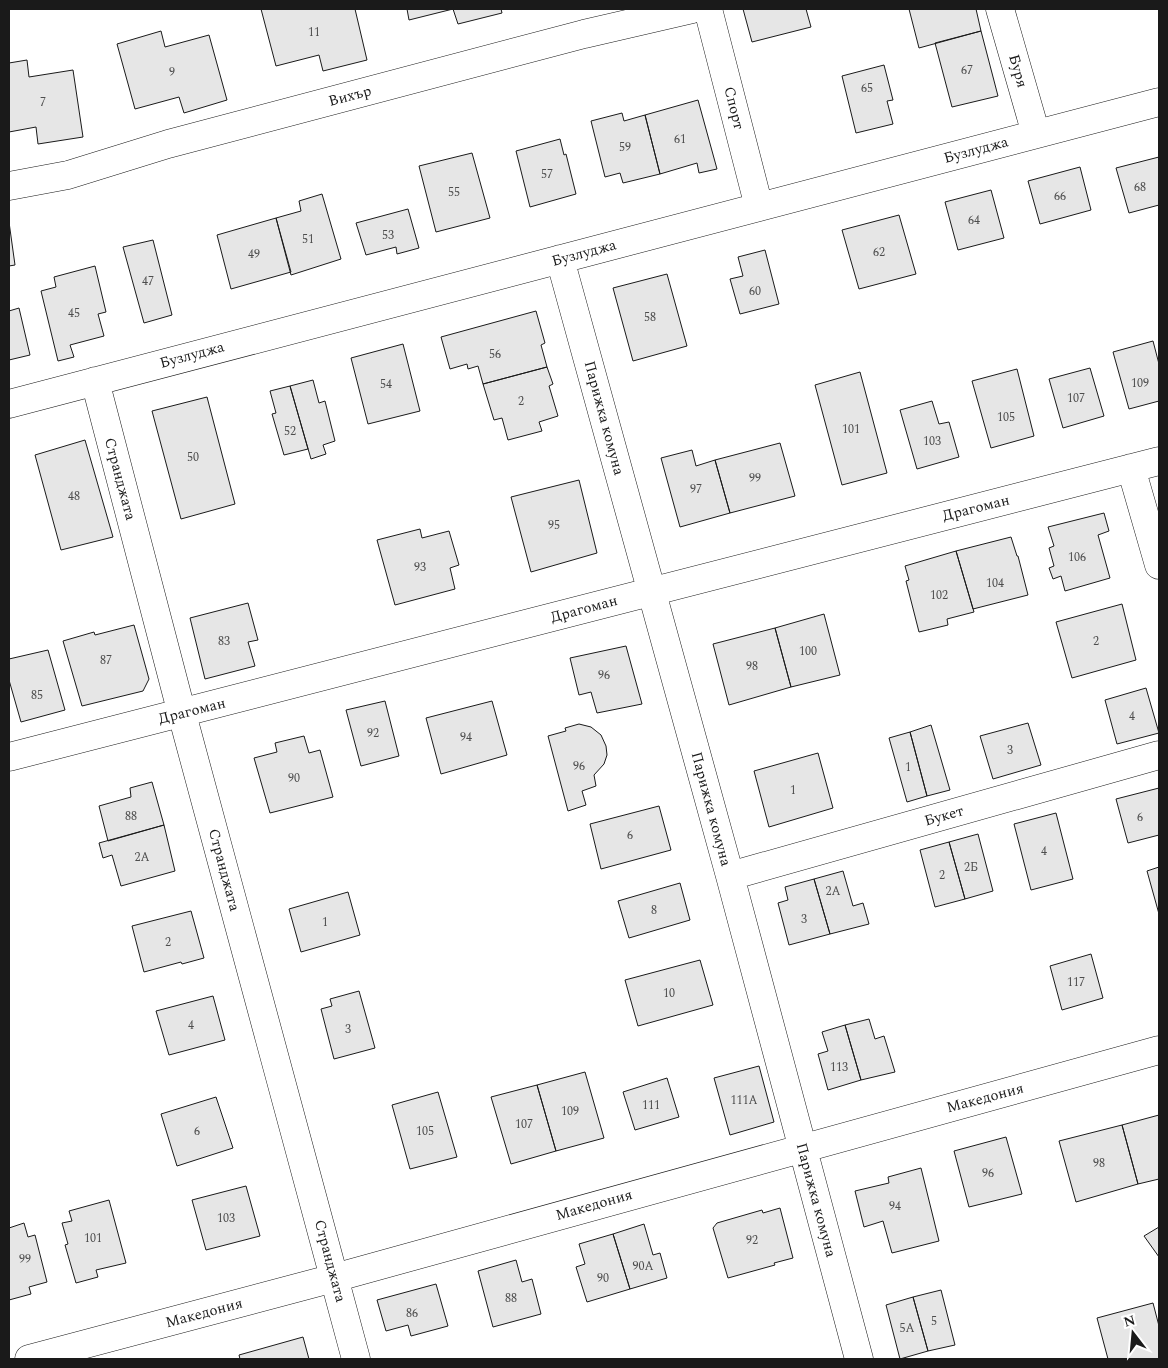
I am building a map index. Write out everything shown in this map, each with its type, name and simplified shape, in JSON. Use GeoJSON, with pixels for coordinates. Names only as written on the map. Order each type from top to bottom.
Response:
{"type":"FeatureCollection","features":[{"type":"Feature","properties":{"kind":"street","name":"Вихър"},"geometry":{"type":"LineString","coordinates":[[9,186],[68,175],[168,144],[584,34],[692,9]]}},
{"type":"Feature","properties":{"kind":"street","name":"Спорт"},"geometry":{"type":"LineString","coordinates":[[708,9],[759,207]]}},
{"type":"Feature","properties":{"kind":"street","name":"Буря"},"geometry":{"type":"LineString","coordinates":[[1000,9],[1036,134]]}},
{"type":"Feature","properties":{"kind":"street","name":"Бузлуджа"},"geometry":{"type":"LineString","coordinates":[[9,404],[1159,102]]}},
{"type":"Feature","properties":{"kind":"street","name":"Парижка комуна"},"geometry":{"type":"LineString","coordinates":[[560,259],[730,876],[859,1359]]}},
{"type":"Feature","properties":{"kind":"street","name":"Странджата"},"geometry":{"type":"LineString","coordinates":[[95,381],[182,714],[356,1359]]}},
{"type":"Feature","properties":{"kind":"street","name":"Драгоман"},"geometry":{"type":"LineString","coordinates":[[9,757],[1159,461]]}},
{"type":"Feature","properties":{"kind":"street"},"geometry":{"type":"LineString","coordinates":[[1131,468],[1159,565]]}},
{"type":"Feature","properties":{"kind":"street","name":"Букет"},"geometry":{"type":"LineString","coordinates":[[730,876],[1159,755]]}},
{"type":"Feature","properties":{"kind":"street","name":"Македония"},"geometry":{"type":"LineString","coordinates":[[29,1359],[334,1278],[802,1147],[1159,1050]]}},
{"type":"Feature","properties":{"kind":"building"},"geometry":{"type":"Polygon","coordinates":[[[261,9],[355,9],[367,60],[323,71],[319,55],[276,66],[261,9]]]}},
{"type":"Feature","properties":{"kind":"building"},"geometry":{"type":"Polygon","coordinates":[[[407,9],[453,9],[409,20],[407,9]]]}},
{"type":"Feature","properties":{"kind":"building"},"geometry":{"type":"Polygon","coordinates":[[[453,9],[501,9],[502,13],[458,24],[453,9]]]}},
{"type":"Feature","properties":{"kind":"building"},"geometry":{"type":"Polygon","coordinates":[[[743,9],[806,9],[811,27],[752,42],[743,9]]]}},
{"type":"Feature","properties":{"kind":"building"},"geometry":{"type":"Polygon","coordinates":[[[909,9],[976,9],[981,31],[919,48],[909,9]]]}},
{"type":"Feature","properties":{"kind":"building"},"geometry":{"type":"Polygon","coordinates":[[[161,31],[165,47],[209,35],[227,100],[184,113],[179,97],[135,109],[117,44],[161,31]]]}},
{"type":"Feature","properties":{"kind":"building"},"geometry":{"type":"Polygon","coordinates":[[[981,31],[998,96],[952,107],[935,43],[981,31]]]}},
{"type":"Feature","properties":{"kind":"building"},"geometry":{"type":"Polygon","coordinates":[[[27,60],[29,77],[73,70],[83,137],[38,144],[36,127],[9,132],[9,63],[27,60]]]}},
{"type":"Feature","properties":{"kind":"building"},"geometry":{"type":"Polygon","coordinates":[[[884,65],[893,100],[887,101],[893,124],[856,133],[842,76],[884,65]]]}},
{"type":"Feature","properties":{"kind":"building"},"geometry":{"type":"Polygon","coordinates":[[[698,100],[717,169],[699,173],[697,163],[660,174],[645,115],[698,100]]]}},
{"type":"Feature","properties":{"kind":"building"},"geometry":{"type":"Polygon","coordinates":[[[622,113],[624,121],[645,115],[660,174],[623,183],[620,173],[605,177],[591,121],[622,113]]]}},
{"type":"Feature","properties":{"kind":"building"},"geometry":{"type":"Polygon","coordinates":[[[560,139],[564,155],[566,154],[576,194],[530,207],[516,151],[560,139]]]}},
{"type":"Feature","properties":{"kind":"building"},"geometry":{"type":"Polygon","coordinates":[[[472,153],[490,218],[436,232],[419,166],[472,153]]]}},
{"type":"Feature","properties":{"kind":"building"},"geometry":{"type":"Polygon","coordinates":[[[1159,157],[1159,205],[1129,213],[1116,168],[1159,157]]]}},
{"type":"Feature","properties":{"kind":"building"},"geometry":{"type":"Polygon","coordinates":[[[1080,167],[1091,210],[1040,224],[1028,181],[1080,167]]]}},
{"type":"Feature","properties":{"kind":"building"},"geometry":{"type":"Polygon","coordinates":[[[991,190],[1004,238],[958,250],[945,202],[991,190]]]}},
{"type":"Feature","properties":{"kind":"building"},"geometry":{"type":"Polygon","coordinates":[[[322,194],[341,259],[291,275],[276,218],[301,211],[299,201],[322,194]]]}},
{"type":"Feature","properties":{"kind":"building"},"geometry":{"type":"Polygon","coordinates":[[[408,209],[419,248],[397,254],[396,247],[366,255],[356,223],[408,209]]]}},
{"type":"Feature","properties":{"kind":"building"},"geometry":{"type":"Polygon","coordinates":[[[899,215],[916,274],[859,289],[842,230],[899,215]]]}},
{"type":"Feature","properties":{"kind":"building"},"geometry":{"type":"Polygon","coordinates":[[[276,218],[291,272],[231,289],[217,235],[276,218]]]}},
{"type":"Feature","properties":{"kind":"building"},"geometry":{"type":"Polygon","coordinates":[[[9,222],[15,265],[9,266],[9,222]]]}},
{"type":"Feature","properties":{"kind":"building"},"geometry":{"type":"Polygon","coordinates":[[[153,240],[172,315],[144,323],[123,247],[153,240]]]}},
{"type":"Feature","properties":{"kind":"building"},"geometry":{"type":"Polygon","coordinates":[[[765,250],[779,304],[740,314],[730,279],[743,276],[738,257],[765,250]]]}},
{"type":"Feature","properties":{"kind":"building"},"geometry":{"type":"Polygon","coordinates":[[[95,266],[106,312],[98,314],[104,336],[70,345],[74,357],[58,361],[41,291],[56,287],[54,277],[95,266]]]}},
{"type":"Feature","properties":{"kind":"building"},"geometry":{"type":"Polygon","coordinates":[[[667,274],[687,346],[633,361],[613,288],[667,274]]]}},
{"type":"Feature","properties":{"kind":"building"},"geometry":{"type":"Polygon","coordinates":[[[19,308],[30,355],[9,360],[9,311],[19,308]]]}},
{"type":"Feature","properties":{"kind":"building"},"geometry":{"type":"Polygon","coordinates":[[[536,311],[545,343],[541,345],[547,367],[483,384],[478,366],[468,369],[467,364],[450,369],[441,337],[536,311]]]}},
{"type":"Feature","properties":{"kind":"building"},"geometry":{"type":"Polygon","coordinates":[[[1153,341],[1159,364],[1159,401],[1129,409],[1113,352],[1153,341]]]}},
{"type":"Feature","properties":{"kind":"building"},"geometry":{"type":"Polygon","coordinates":[[[403,344],[420,411],[368,424],[351,358],[403,344]]]}},
{"type":"Feature","properties":{"kind":"building"},"geometry":{"type":"Polygon","coordinates":[[[547,367],[553,384],[549,386],[558,416],[539,422],[542,431],[508,440],[502,418],[494,420],[483,384],[547,367]]]}},
{"type":"Feature","properties":{"kind":"building"},"geometry":{"type":"Polygon","coordinates":[[[1090,368],[1104,416],[1063,428],[1049,379],[1090,368]]]}},
{"type":"Feature","properties":{"kind":"building"},"geometry":{"type":"Polygon","coordinates":[[[1017,369],[1034,436],[991,448],[972,381],[1017,369]]]}},
{"type":"Feature","properties":{"kind":"building"},"geometry":{"type":"Polygon","coordinates":[[[860,372],[887,473],[842,485],[815,385],[860,372]]]}},
{"type":"Feature","properties":{"kind":"building"},"geometry":{"type":"Polygon","coordinates":[[[313,380],[319,403],[325,401],[335,441],[323,445],[326,454],[311,459],[290,386],[313,380]]]}},
{"type":"Feature","properties":{"kind":"building"},"geometry":{"type":"Polygon","coordinates":[[[290,386],[308,449],[284,455],[272,414],[276,413],[270,391],[290,386]]]}},
{"type":"Feature","properties":{"kind":"building"},"geometry":{"type":"Polygon","coordinates":[[[207,397],[235,504],[181,519],[152,411],[207,397]]]}},
{"type":"Feature","properties":{"kind":"building"},"geometry":{"type":"Polygon","coordinates":[[[932,401],[939,424],[949,422],[959,457],[917,469],[900,410],[932,401]]]}},
{"type":"Feature","properties":{"kind":"building"},"geometry":{"type":"Polygon","coordinates":[[[85,440],[113,537],[61,550],[35,455],[85,440]]]}},
{"type":"Feature","properties":{"kind":"building"},"geometry":{"type":"Polygon","coordinates":[[[780,443],[795,496],[730,513],[715,460],[780,443]]]}},
{"type":"Feature","properties":{"kind":"building"},"geometry":{"type":"Polygon","coordinates":[[[692,450],[696,466],[715,460],[730,513],[680,527],[661,458],[692,450]]]}},
{"type":"Feature","properties":{"kind":"building"},"geometry":{"type":"Polygon","coordinates":[[[579,480],[597,553],[531,572],[511,497],[579,480]]]}},
{"type":"Feature","properties":{"kind":"building"},"geometry":{"type":"Polygon","coordinates":[[[1104,513],[1109,531],[1098,535],[1110,578],[1065,591],[1061,576],[1053,579],[1049,568],[1054,566],[1049,548],[1054,546],[1048,527],[1104,513]]]}},
{"type":"Feature","properties":{"kind":"building"},"geometry":{"type":"Polygon","coordinates":[[[420,529],[422,538],[449,531],[459,565],[450,568],[455,589],[395,605],[377,540],[420,529]]]}},
{"type":"Feature","properties":{"kind":"building"},"geometry":{"type":"Polygon","coordinates":[[[1011,537],[1028,595],[973,609],[956,551],[1011,537]]]}},
{"type":"Feature","properties":{"kind":"building"},"geometry":{"type":"Polygon","coordinates":[[[956,551],[974,612],[947,619],[948,625],[919,632],[906,581],[909,580],[905,566],[956,551]]]}},
{"type":"Feature","properties":{"kind":"building"},"geometry":{"type":"Polygon","coordinates":[[[248,603],[258,640],[248,642],[255,666],[205,679],[190,618],[248,603]]]}},
{"type":"Feature","properties":{"kind":"building"},"geometry":{"type":"Polygon","coordinates":[[[1122,604],[1136,660],[1072,678],[1056,622],[1122,604]]]}},
{"type":"Feature","properties":{"kind":"building"},"geometry":{"type":"Polygon","coordinates":[[[824,614],[840,675],[791,687],[775,628],[824,614]]]}},
{"type":"Feature","properties":{"kind":"building"},"geometry":{"type":"Polygon","coordinates":[[[134,625],[149,679],[143,691],[82,706],[63,641],[94,632],[95,635],[134,625]]]}},
{"type":"Feature","properties":{"kind":"building"},"geometry":{"type":"Polygon","coordinates":[[[775,628],[791,687],[729,705],[713,644],[775,628]]]}},
{"type":"Feature","properties":{"kind":"building"},"geometry":{"type":"Polygon","coordinates":[[[626,646],[642,704],[597,713],[591,692],[579,695],[570,658],[626,646]]]}},
{"type":"Feature","properties":{"kind":"building"},"geometry":{"type":"Polygon","coordinates":[[[48,650],[65,710],[21,722],[9,680],[9,659],[48,650]]]}},
{"type":"Feature","properties":{"kind":"building"},"geometry":{"type":"Polygon","coordinates":[[[1146,688],[1159,733],[1117,744],[1105,700],[1146,688]]]}},
{"type":"Feature","properties":{"kind":"building"},"geometry":{"type":"Polygon","coordinates":[[[385,701],[399,756],[361,766],[346,710],[385,701]]]}},
{"type":"Feature","properties":{"kind":"building"},"geometry":{"type":"Polygon","coordinates":[[[492,701],[507,755],[441,774],[426,718],[492,701]]]}},
{"type":"Feature","properties":{"kind":"building"},"geometry":{"type":"Polygon","coordinates":[[[1028,723],[1041,765],[993,779],[980,736],[1028,723]]]}},
{"type":"Feature","properties":{"kind":"building"},"geometry":{"type":"Polygon","coordinates":[[[579,724],[591,727],[601,735],[606,746],[607,755],[604,764],[594,775],[596,786],[582,791],[586,805],[568,811],[548,736],[566,731],[565,728],[579,724]]]}},
{"type":"Feature","properties":{"kind":"building"},"geometry":{"type":"Polygon","coordinates":[[[931,725],[950,790],[927,796],[910,732],[931,725]]]}},
{"type":"Feature","properties":{"kind":"building"},"geometry":{"type":"Polygon","coordinates":[[[910,732],[927,796],[907,802],[889,738],[910,732]]]}},
{"type":"Feature","properties":{"kind":"building"},"geometry":{"type":"Polygon","coordinates":[[[304,736],[309,753],[320,750],[333,797],[270,813],[254,758],[277,752],[275,743],[304,736]]]}},
{"type":"Feature","properties":{"kind":"building"},"geometry":{"type":"Polygon","coordinates":[[[818,753],[833,808],[769,827],[754,771],[818,753]]]}},
{"type":"Feature","properties":{"kind":"building"},"geometry":{"type":"Polygon","coordinates":[[[152,782],[164,825],[108,841],[99,806],[131,797],[130,788],[152,782]]]}},
{"type":"Feature","properties":{"kind":"building"},"geometry":{"type":"Polygon","coordinates":[[[1159,788],[1159,835],[1128,843],[1116,799],[1159,788]]]}},
{"type":"Feature","properties":{"kind":"building"},"geometry":{"type":"Polygon","coordinates":[[[659,806],[671,850],[601,869],[590,824],[659,806]]]}},
{"type":"Feature","properties":{"kind":"building"},"geometry":{"type":"Polygon","coordinates":[[[1056,813],[1073,879],[1031,890],[1014,824],[1056,813]]]}},
{"type":"Feature","properties":{"kind":"building"},"geometry":{"type":"Polygon","coordinates":[[[164,825],[175,871],[121,886],[112,855],[103,858],[99,843],[164,825]]]}},
{"type":"Feature","properties":{"kind":"building"},"geometry":{"type":"Polygon","coordinates":[[[978,834],[993,891],[965,899],[949,842],[978,834]]]}},
{"type":"Feature","properties":{"kind":"building"},"geometry":{"type":"Polygon","coordinates":[[[949,842],[965,899],[935,907],[920,850],[949,842]]]}},
{"type":"Feature","properties":{"kind":"building"},"geometry":{"type":"Polygon","coordinates":[[[1159,867],[1159,914],[1147,871],[1159,867]]]}},
{"type":"Feature","properties":{"kind":"building"},"geometry":{"type":"Polygon","coordinates":[[[843,871],[853,906],[863,903],[869,924],[830,934],[814,879],[843,871]]]}},
{"type":"Feature","properties":{"kind":"building"},"geometry":{"type":"Polygon","coordinates":[[[814,879],[830,934],[789,945],[778,903],[788,900],[785,887],[814,879]]]}},
{"type":"Feature","properties":{"kind":"building"},"geometry":{"type":"Polygon","coordinates":[[[680,883],[690,920],[629,938],[618,901],[680,883]]]}},
{"type":"Feature","properties":{"kind":"building"},"geometry":{"type":"Polygon","coordinates":[[[348,892],[360,935],[301,952],[289,909],[348,892]]]}},
{"type":"Feature","properties":{"kind":"building"},"geometry":{"type":"Polygon","coordinates":[[[191,911],[204,958],[144,972],[132,926],[191,911]]]}},
{"type":"Feature","properties":{"kind":"building"},"geometry":{"type":"Polygon","coordinates":[[[1091,954],[1103,998],[1062,1010],[1050,966],[1091,954]]]}},
{"type":"Feature","properties":{"kind":"building"},"geometry":{"type":"Polygon","coordinates":[[[700,960],[713,1005],[638,1026],[625,980],[700,960]]]}},
{"type":"Feature","properties":{"kind":"building"},"geometry":{"type":"Polygon","coordinates":[[[359,991],[375,1048],[334,1059],[321,1009],[332,1006],[330,999],[359,991]]]}},
{"type":"Feature","properties":{"kind":"building"},"geometry":{"type":"Polygon","coordinates":[[[213,996],[225,1040],[169,1055],[156,1011],[213,996]]]}},
{"type":"Feature","properties":{"kind":"building"},"geometry":{"type":"Polygon","coordinates":[[[869,1019],[875,1039],[884,1036],[895,1072],[861,1080],[845,1025],[869,1019]]]}},
{"type":"Feature","properties":{"kind":"building"},"geometry":{"type":"Polygon","coordinates":[[[845,1025],[861,1080],[828,1090],[818,1054],[828,1051],[822,1032],[845,1025]]]}},
{"type":"Feature","properties":{"kind":"building"},"geometry":{"type":"Polygon","coordinates":[[[759,1066],[774,1122],[730,1135],[714,1078],[759,1066]]]}},
{"type":"Feature","properties":{"kind":"building"},"geometry":{"type":"Polygon","coordinates":[[[585,1072],[604,1138],[556,1151],[537,1085],[585,1072]]]}},
{"type":"Feature","properties":{"kind":"building"},"geometry":{"type":"Polygon","coordinates":[[[667,1078],[679,1117],[635,1130],[623,1092],[667,1078]]]}},
{"type":"Feature","properties":{"kind":"building"},"geometry":{"type":"Polygon","coordinates":[[[537,1085],[556,1151],[511,1164],[491,1097],[537,1085]]]}},
{"type":"Feature","properties":{"kind":"building"},"geometry":{"type":"Polygon","coordinates":[[[438,1092],[457,1157],[410,1169],[392,1105],[438,1092]]]}},
{"type":"Feature","properties":{"kind":"building"},"geometry":{"type":"Polygon","coordinates":[[[216,1097],[233,1148],[177,1166],[161,1114],[216,1097]]]}},
{"type":"Feature","properties":{"kind":"building"},"geometry":{"type":"Polygon","coordinates":[[[1159,1115],[1159,1179],[1138,1184],[1122,1125],[1159,1115]]]}},
{"type":"Feature","properties":{"kind":"building"},"geometry":{"type":"Polygon","coordinates":[[[1122,1125],[1138,1184],[1076,1202],[1059,1141],[1122,1125]]]}},
{"type":"Feature","properties":{"kind":"building"},"geometry":{"type":"Polygon","coordinates":[[[1006,1137],[1022,1194],[969,1207],[954,1151],[1006,1137]]]}},
{"type":"Feature","properties":{"kind":"building"},"geometry":{"type":"Polygon","coordinates":[[[921,1168],[939,1241],[892,1253],[883,1221],[864,1227],[855,1191],[889,1183],[888,1177],[921,1168]]]}},
{"type":"Feature","properties":{"kind":"building"},"geometry":{"type":"Polygon","coordinates":[[[246,1186],[260,1236],[206,1250],[192,1200],[246,1186]]]}},
{"type":"Feature","properties":{"kind":"building"},"geometry":{"type":"Polygon","coordinates":[[[109,1200],[126,1263],[96,1270],[98,1277],[76,1283],[65,1245],[68,1244],[62,1223],[72,1221],[69,1211],[109,1200]]]}},
{"type":"Feature","properties":{"kind":"building"},"geometry":{"type":"Polygon","coordinates":[[[780,1208],[793,1258],[728,1278],[713,1228],[717,1223],[762,1210],[763,1213],[780,1208]]]}},
{"type":"Feature","properties":{"kind":"building"},"geometry":{"type":"Polygon","coordinates":[[[24,1223],[28,1237],[35,1235],[47,1282],[29,1287],[31,1294],[9,1300],[9,1228],[24,1223]]]}},
{"type":"Feature","properties":{"kind":"building"},"geometry":{"type":"Polygon","coordinates":[[[644,1224],[653,1255],[660,1253],[667,1278],[630,1289],[613,1234],[644,1224]]]}},
{"type":"Feature","properties":{"kind":"building"},"geometry":{"type":"Polygon","coordinates":[[[1159,1227],[1159,1257],[1144,1236],[1159,1227]]]}},
{"type":"Feature","properties":{"kind":"building"},"geometry":{"type":"Polygon","coordinates":[[[613,1234],[630,1289],[587,1302],[576,1267],[585,1264],[579,1244],[613,1234]]]}},
{"type":"Feature","properties":{"kind":"building"},"geometry":{"type":"Polygon","coordinates":[[[516,1260],[522,1282],[532,1279],[541,1314],[493,1327],[478,1271],[516,1260]]]}},
{"type":"Feature","properties":{"kind":"building"},"geometry":{"type":"Polygon","coordinates":[[[436,1284],[448,1326],[411,1336],[408,1325],[386,1331],[377,1300],[436,1284]]]}},
{"type":"Feature","properties":{"kind":"building"},"geometry":{"type":"Polygon","coordinates":[[[941,1290],[955,1345],[928,1351],[913,1297],[941,1290]]]}},
{"type":"Feature","properties":{"kind":"building"},"geometry":{"type":"Polygon","coordinates":[[[913,1297],[928,1351],[900,1359],[886,1305],[913,1297]]]}},
{"type":"Feature","properties":{"kind":"building"},"geometry":{"type":"Polygon","coordinates":[[[1153,1303],[1159,1326],[1159,1359],[1108,1359],[1097,1318],[1153,1303]]]}},
{"type":"Feature","properties":{"kind":"building"},"geometry":{"type":"Polygon","coordinates":[[[303,1337],[309,1359],[240,1359],[239,1355],[303,1337]]]}}]}
